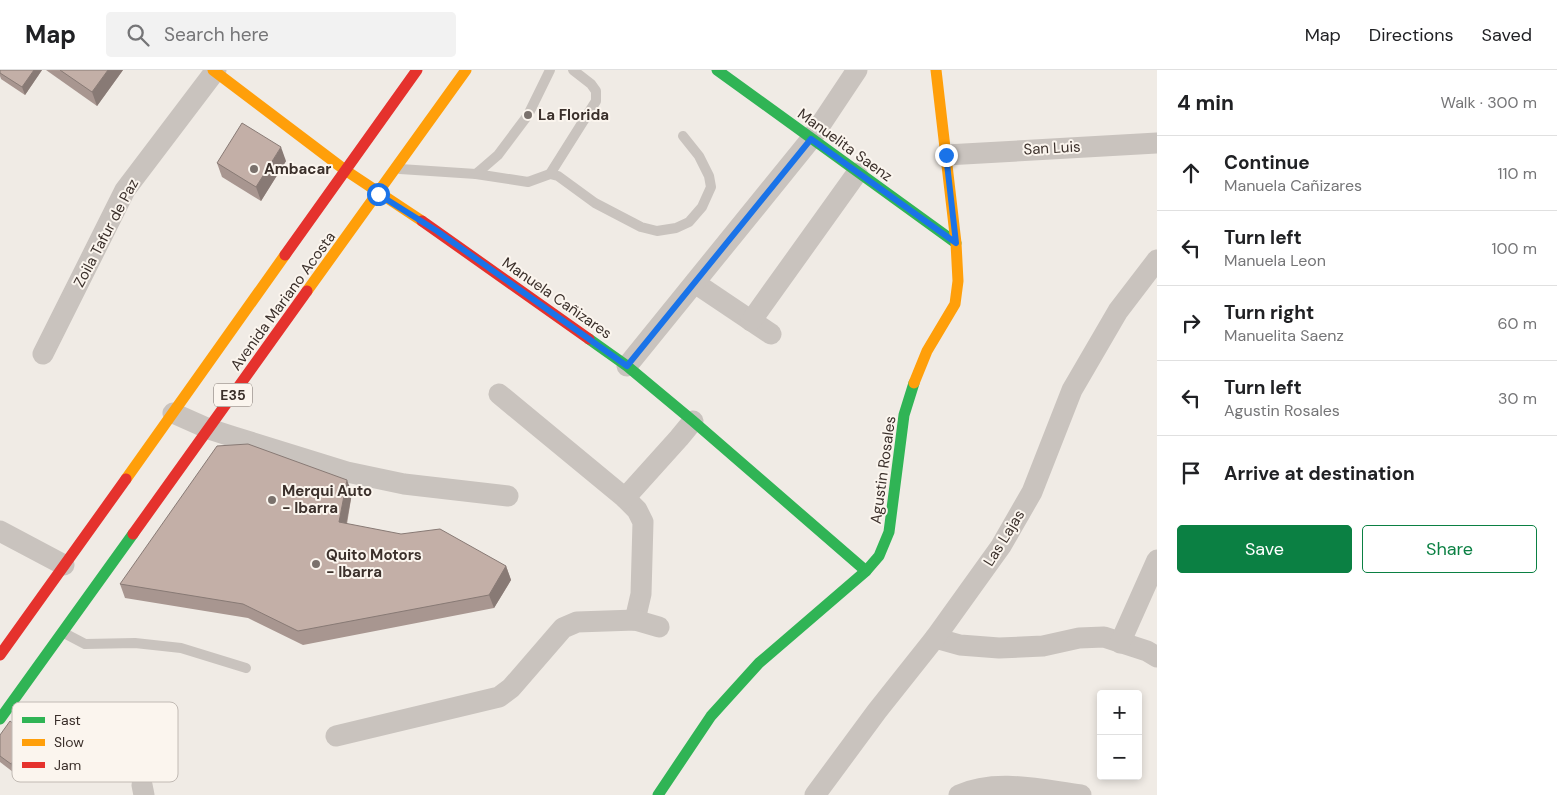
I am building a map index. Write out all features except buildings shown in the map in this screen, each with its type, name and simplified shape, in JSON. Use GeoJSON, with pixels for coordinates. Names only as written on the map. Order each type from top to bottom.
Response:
{"type":"FeatureCollection","features":[{"type":"Feature","properties":{"kind":"main road","name":"Avenida Mariano Acosta"},"geometry":{"type":"LineString","coordinates":[[0,655],[417,70]]}},
{"type":"Feature","properties":{"kind":"main road","name":"Avenida Mariano Acosta"},"geometry":{"type":"LineString","coordinates":[[12,702],[161,503],[209,429],[466,70]]}},
{"type":"Feature","properties":{"kind":"main road","name":"Manuelita Saenz"},"geometry":{"type":"LineString","coordinates":[[717,70],[956,243]]}},
{"type":"Feature","properties":{"kind":"main road","name":"Agustin Rosales"},"geometry":{"type":"LineString","coordinates":[[658,795],[711,716],[759,663],[866,571],[879,556],[889,532],[904,415],[927,351],[955,304],[958,281],[956,243],[936,70]]}},
{"type":"Feature","properties":{"kind":"main road","name":"Manuela Cañizares"},"geometry":{"type":"LineString","coordinates":[[215,71],[378,194],[437,231],[627,366],[693,420],[866,571]]}},
{"type":"Feature","properties":{"kind":"main road","name":"Avenida Mariano Acosta"},"geometry":{"type":"LineString","coordinates":[[0,719],[12,702]]}},
{"type":"Feature","properties":{"kind":"street"},"geometry":{"type":"LineString","coordinates":[[627,366],[811,139],[857,70]]}},
{"type":"Feature","properties":{"kind":"street","name":"Zoila Tafur de Paz"},"geometry":{"type":"LineString","coordinates":[[43,354],[125,190],[215,71]]}},
{"type":"Feature","properties":{"kind":"street","name":"San Luis"},"geometry":{"type":"LineString","coordinates":[[946,155],[1157,143]]}},
{"type":"Feature","properties":{"kind":"street"},"geometry":{"type":"LineString","coordinates":[[751,321],[858,173]]}},
{"type":"Feature","properties":{"kind":"street","name":"Las Lajas"},"geometry":{"type":"LineString","coordinates":[[815,795],[877,711],[935,638],[1001,546],[1032,492],[1072,390],[1118,311],[1157,260]]}},
{"type":"Feature","properties":{"kind":"street"},"geometry":{"type":"LineString","coordinates":[[695,283],[771,334]]}},
{"type":"Feature","properties":{"kind":"street"},"geometry":{"type":"LineString","coordinates":[[499,394],[637,510],[643,522],[641,594],[635,620]]}},
{"type":"Feature","properties":{"kind":"street"},"geometry":{"type":"LineString","coordinates":[[173,413],[209,429],[347,472],[404,484],[508,496]]}},
{"type":"Feature","properties":{"kind":"street"},"geometry":{"type":"LineString","coordinates":[[625,498],[693,420]]}},
{"type":"Feature","properties":{"kind":"street"},"geometry":{"type":"LineString","coordinates":[[0,531],[64,565]]}},
{"type":"Feature","properties":{"kind":"street"},"geometry":{"type":"LineString","coordinates":[[1120,643],[1157,560]]}},
{"type":"Feature","properties":{"kind":"street"},"geometry":{"type":"LineString","coordinates":[[336,736],[499,698],[512,688],[563,628],[577,622],[635,620],[659,627]]}},
{"type":"Feature","properties":{"kind":"street"},"geometry":{"type":"LineString","coordinates":[[935,638],[960,645],[999,648],[1043,646],[1079,638],[1104,638],[1157,657]]}},
{"type":"Feature","properties":{"kind":"street"},"geometry":{"type":"LineString","coordinates":[[959,795],[972,789],[1008,786],[1081,795]]}},
{"type":"Feature","properties":{"kind":"lane"},"geometry":{"type":"LineString","coordinates":[[476,174],[498,155],[528,115],[550,70]]}},
{"type":"Feature","properties":{"kind":"lane"},"geometry":{"type":"LineString","coordinates":[[550,174],[596,101],[596,91],[591,84],[574,70]]}},
{"type":"Feature","properties":{"kind":"lane"},"geometry":{"type":"LineString","coordinates":[[396,169],[476,174],[528,182],[550,174],[558,176],[595,203],[641,228],[657,231],[676,228],[689,222],[702,207],[711,187],[709,176],[699,156],[683,136]]}},
{"type":"Feature","properties":{"kind":"lane"},"geometry":{"type":"LineString","coordinates":[[63,632],[85,644],[135,643],[181,648],[246,668]]}},
{"type":"Feature","properties":{"kind":"traffic: fast"},"geometry":{"type":"LineString","coordinates":[[717,70],[956,243]]}},
{"type":"Feature","properties":{"kind":"traffic: fast"},"geometry":{"type":"LineString","coordinates":[[589,339],[627,366],[693,421],[866,571]]}},
{"type":"Feature","properties":{"kind":"traffic: fast"},"geometry":{"type":"LineString","coordinates":[[658,795],[711,716],[759,663],[866,571],[879,556],[889,532],[904,415],[914,383]]}},
{"type":"Feature","properties":{"kind":"traffic: fast"},"geometry":{"type":"LineString","coordinates":[[12,702],[133,534]]}},
{"type":"Feature","properties":{"kind":"traffic: fast"},"geometry":{"type":"LineString","coordinates":[[0,719],[12,702]]}},
{"type":"Feature","properties":{"kind":"traffic: slow"},"geometry":{"type":"LineString","coordinates":[[213,70],[345,170],[422,221]]}},
{"type":"Feature","properties":{"kind":"traffic: slow"},"geometry":{"type":"LineString","coordinates":[[307,291],[466,70]]}},
{"type":"Feature","properties":{"kind":"traffic: slow"},"geometry":{"type":"LineString","coordinates":[[914,383],[927,351],[955,304],[958,281],[956,243],[936,70]]}},
{"type":"Feature","properties":{"kind":"traffic: slow"},"geometry":{"type":"LineString","coordinates":[[126,479],[285,255]]}},
{"type":"Feature","properties":{"kind":"traffic: jam"},"geometry":{"type":"LineString","coordinates":[[285,255],[417,70]]}},
{"type":"Feature","properties":{"kind":"traffic: jam"},"geometry":{"type":"LineString","coordinates":[[422,221],[589,339]]}},
{"type":"Feature","properties":{"kind":"traffic: jam"},"geometry":{"type":"LineString","coordinates":[[133,534],[307,291]]}},
{"type":"Feature","properties":{"kind":"traffic: jam"},"geometry":{"type":"LineString","coordinates":[[0,655],[126,479]]}},
{"type":"Feature","properties":{"kind":"place","name":"La Florida"},"geometry":{"type":"Point","coordinates":[528,115]}},
{"type":"Feature","properties":{"kind":"place","name":"Ambacar"},"geometry":{"type":"Point","coordinates":[254,169]}},
{"type":"Feature","properties":{"kind":"place","name":"Merqui Auto - Ibarra"},"geometry":{"type":"Point","coordinates":[272,500]}},
{"type":"Feature","properties":{"kind":"place","name":"Quito Motors - Ibarra"},"geometry":{"type":"Point","coordinates":[316,564]}},
{"type":"Feature","properties":{"kind":"route"},"geometry":{"type":"LineString","coordinates":[[378,194],[437,231],[627,366],[811,139],[956,243],[946,155]]}}]}
